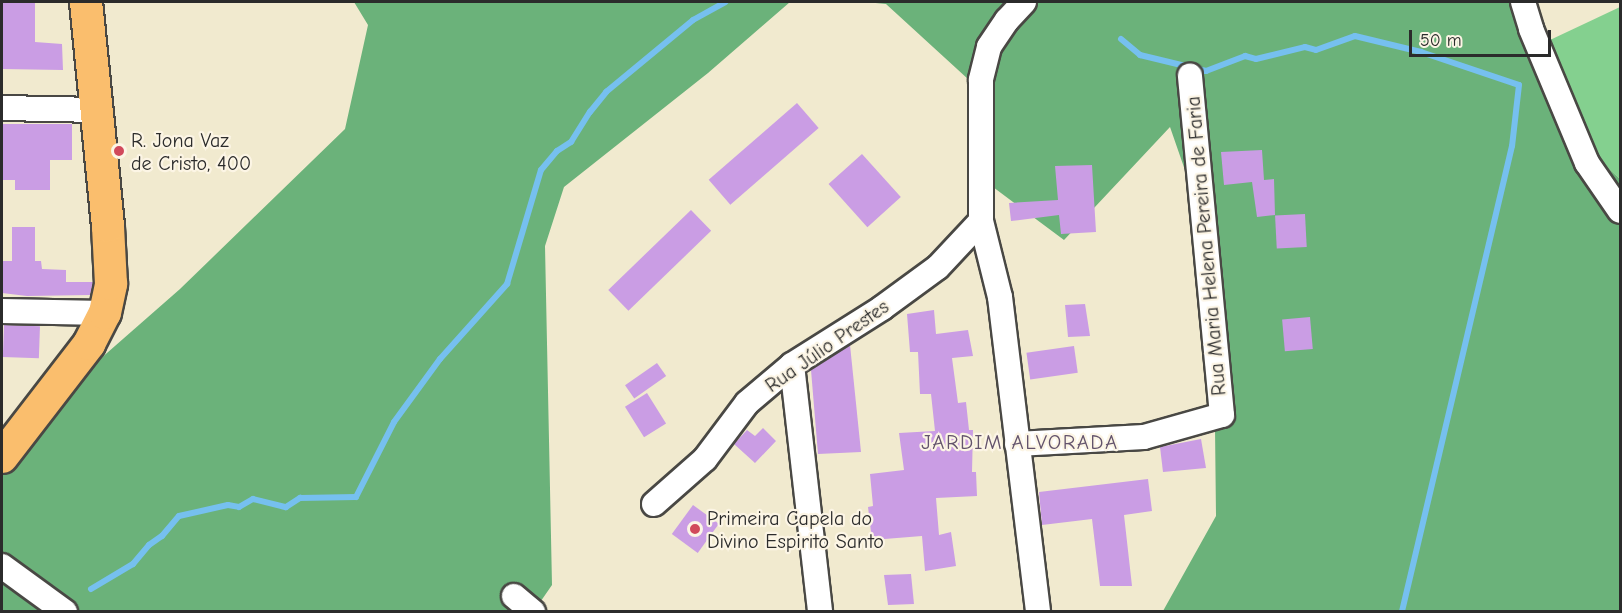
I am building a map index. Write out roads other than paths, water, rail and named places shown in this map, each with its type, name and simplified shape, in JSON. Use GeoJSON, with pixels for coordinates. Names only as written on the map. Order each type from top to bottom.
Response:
{"type":"FeatureCollection","features":[{"type":"Feature","properties":{"kind":"main road"},"geometry":{"type":"LineString","coordinates":[[2,457],[89,344],[105,313],[111,284],[86,2]]}},
{"type":"Feature","properties":{"kind":"street"},"geometry":{"type":"LineString","coordinates":[[1024,2],[1007,20],[989,47],[981,80],[981,221],[1000,297],[1038,612]]}},
{"type":"Feature","properties":{"kind":"street"},"geometry":{"type":"LineString","coordinates":[[1523,2],[1587,163],[1620,211]]}},
{"type":"Feature","properties":{"kind":"street","name":"Rua Maria Helena Pereira de Faria"},"geometry":{"type":"LineString","coordinates":[[1017,444],[1144,437],[1222,415],[1190,76]]}},
{"type":"Feature","properties":{"kind":"street"},"geometry":{"type":"LineString","coordinates":[[2,108],[96,110]]}},
{"type":"Feature","properties":{"kind":"street","name":"Rua Júlio Prestes"},"geometry":{"type":"LineString","coordinates":[[654,504],[705,459],[747,403],[792,365],[882,309],[938,267],[981,221]]}},
{"type":"Feature","properties":{"kind":"street"},"geometry":{"type":"LineString","coordinates":[[2,311],[105,313]]}},
{"type":"Feature","properties":{"kind":"street"},"geometry":{"type":"LineString","coordinates":[[792,365],[820,612]]}},
{"type":"Feature","properties":{"kind":"street"},"geometry":{"type":"LineString","coordinates":[[2,566],[65,612]]}},
{"type":"Feature","properties":{"kind":"street"},"geometry":{"type":"LineString","coordinates":[[514,596],[532,612]]}},
{"type":"Feature","properties":{"kind":"waterway"},"geometry":{"type":"LineString","coordinates":[[91,589],[133,564],[179,516],[228,505],[239,507],[253,499],[286,507],[300,498],[356,497],[394,422],[440,359],[507,284],[541,170],[557,151],[571,142],[606,92],[693,20],[725,2]]}},
{"type":"Feature","properties":{"kind":"waterway"},"geometry":{"type":"LineString","coordinates":[[1121,39],[1140,55],[1206,71],[1245,56],[1256,59],[1305,47],[1316,50],[1355,36],[1421,52],[1519,85],[1512,146],[1402,612]]}},
{"type":"Feature","properties":{"kind":"place","name":"R. Jona Vaz de Cristo, 400"},"geometry":{"type":"Point","coordinates":[119,151]}},
{"type":"Feature","properties":{"kind":"place","name":"Primeira Capela do Divino Espirito Santo"},"geometry":{"type":"Point","coordinates":[695,529]}},
{"type":"Feature","properties":{"kind":"district","name":"JARDIM ALVORADA"},"geometry":{"type":"Point","coordinates":[1020,442]}}]}
